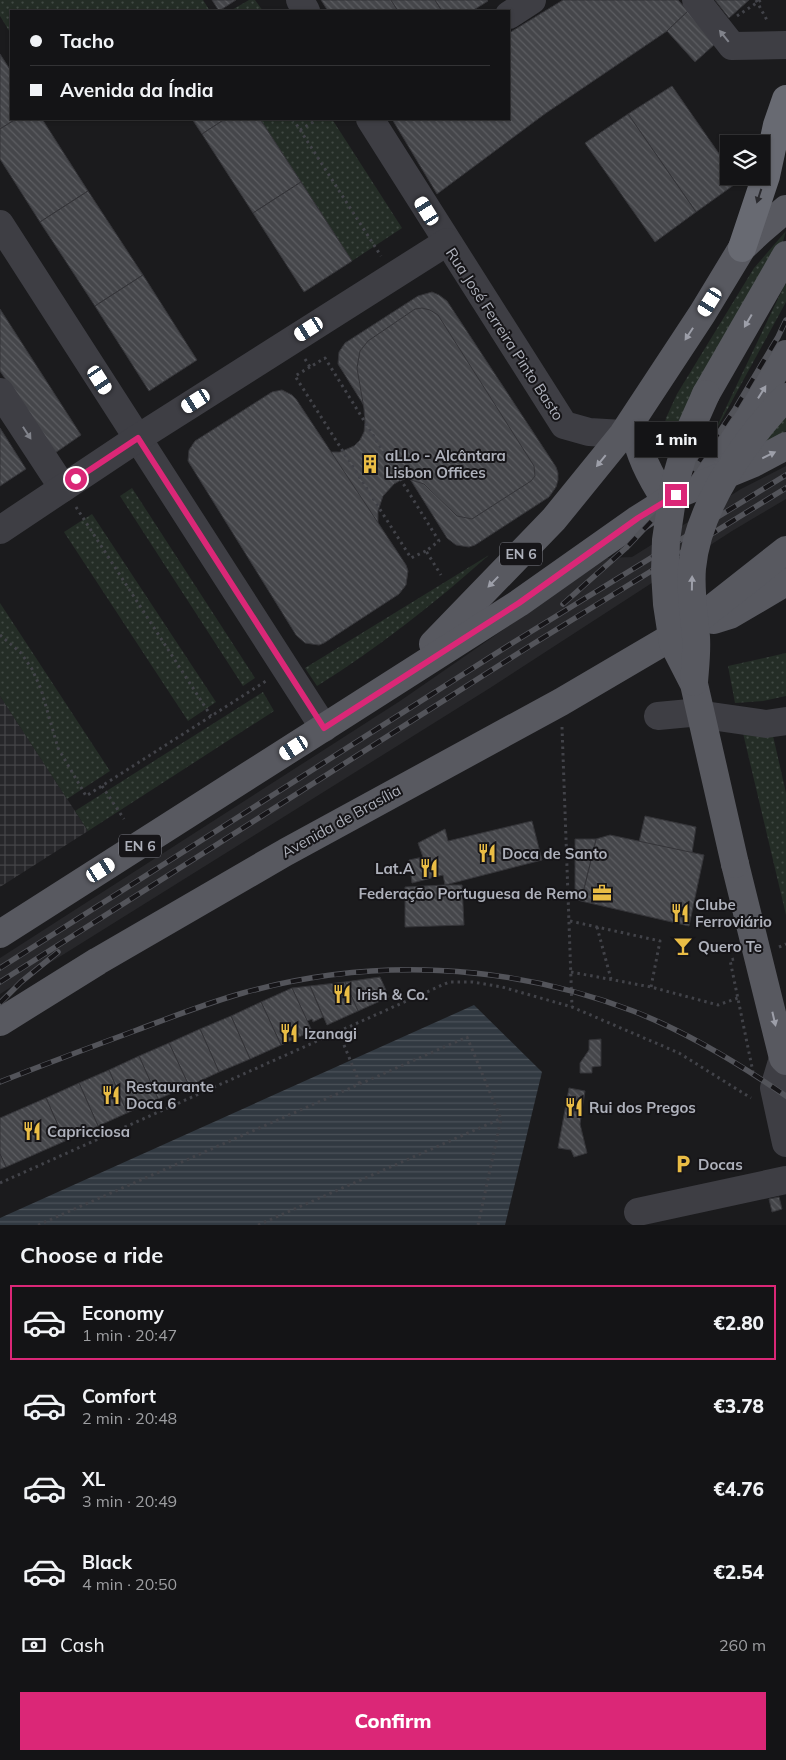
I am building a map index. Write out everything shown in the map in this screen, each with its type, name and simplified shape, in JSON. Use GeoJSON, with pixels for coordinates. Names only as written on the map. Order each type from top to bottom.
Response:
{"type":"FeatureCollection","features":[{"type":"Feature","properties":{"kind":"highway"},"geometry":{"type":"LineString","coordinates":[[742,248],[766,176],[777,125],[786,99]]}},
{"type":"Feature","properties":{"kind":"main road","name":"EN 6"},"geometry":{"type":"LineString","coordinates":[[402,677],[554,518],[628,429],[742,248],[760,230],[786,209]]}},
{"type":"Feature","properties":{"kind":"main road"},"geometry":{"type":"LineString","coordinates":[[785,1058],[735,864],[694,684],[673,644],[667,604],[665,572],[666,540],[674,486],[690,430],[706,394],[786,255]]}},
{"type":"Feature","properties":{"kind":"main road"},"geometry":{"type":"LineString","coordinates":[[628,429],[650,477],[671,498],[730,444],[786,354]]}},
{"type":"Feature","properties":{"kind":"main road"},"geometry":{"type":"LineString","coordinates":[[694,684],[696,639],[691,590],[692,568],[695,550],[705,518],[716,494],[743,449],[786,397]]}},
{"type":"Feature","properties":{"kind":"main road","name":"EN 6"},"geometry":{"type":"LineString","coordinates":[[0,934],[519,603],[638,518],[671,498],[786,446]]}},
{"type":"Feature","properties":{"kind":"main road","name":"Avenida de Brasília"},"geometry":{"type":"LineString","coordinates":[[0,1022],[98,961],[286,852],[561,702],[687,628],[785,551]]}},
{"type":"Feature","properties":{"kind":"main road","name":"Avenida de Brasília"},"geometry":{"type":"LineString","coordinates":[[687,628],[730,615],[786,582]]}},
{"type":"Feature","properties":{"kind":"main road"},"geometry":{"type":"LineString","coordinates":[[730,615],[786,600]]}},
{"type":"Feature","properties":{"kind":"main road"},"geometry":{"type":"LineString","coordinates":[[759,954],[773,981],[786,991]]}},
{"type":"Feature","properties":{"kind":"street"},"geometry":{"type":"LineString","coordinates":[[510,13],[532,0]]}},
{"type":"Feature","properties":{"kind":"street"},"geometry":{"type":"LineString","coordinates":[[696,0],[732,46],[786,45]]}},
{"type":"Feature","properties":{"kind":"street","name":"Rua José Ferreira Pinto Basto"},"geometry":{"type":"LineString","coordinates":[[371,120],[564,425],[589,432],[628,429]]}},
{"type":"Feature","properties":{"kind":"street"},"geometry":{"type":"LineString","coordinates":[[0,224],[324,728]]}},
{"type":"Feature","properties":{"kind":"street"},"geometry":{"type":"LineString","coordinates":[[0,530],[138,438],[447,242]]}},
{"type":"Feature","properties":{"kind":"street"},"geometry":{"type":"LineString","coordinates":[[0,392],[63,488]]}},
{"type":"Feature","properties":{"kind":"street"},"geometry":{"type":"LineString","coordinates":[[658,716],[690,713],[766,724],[786,721]]}},
{"type":"Feature","properties":{"kind":"street"},"geometry":{"type":"LineString","coordinates":[[785,1058],[774,1088],[786,1143]]}},
{"type":"Feature","properties":{"kind":"street"},"geometry":{"type":"LineString","coordinates":[[638,1212],[786,1180]]}},
{"type":"Feature","properties":{"kind":"path"},"geometry":{"type":"LineString","coordinates":[[294,120],[393,276]]}},
{"type":"Feature","properties":{"kind":"path"},"geometry":{"type":"LineString","coordinates":[[300,130],[316,120]]}},
{"type":"Feature","properties":{"kind":"path"},"geometry":{"type":"LineString","coordinates":[[292,340],[310,367]]}},
{"type":"Feature","properties":{"kind":"path"},"geometry":{"type":"LineString","coordinates":[[325,358],[439,541],[426,550],[411,558],[300,384],[295,376],[310,367],[325,358]]}},
{"type":"Feature","properties":{"kind":"path"},"geometry":{"type":"LineString","coordinates":[[63,488],[211,716]]}},
{"type":"Feature","properties":{"kind":"path"},"geometry":{"type":"LineString","coordinates":[[426,550],[440,575]]}},
{"type":"Feature","properties":{"kind":"path"},"geometry":{"type":"LineString","coordinates":[[0,635],[21,653],[32,669],[41,689],[58,748],[86,796],[286,669]]}},
{"type":"Feature","properties":{"kind":"path"},"geometry":{"type":"LineString","coordinates":[[561,702],[572,1008]]}},
{"type":"Feature","properties":{"kind":"path"},"geometry":{"type":"LineString","coordinates":[[102,786],[124,820]]}},
{"type":"Feature","properties":{"kind":"path"},"geometry":{"type":"LineString","coordinates":[[570,920],[660,941],[651,987]]}},
{"type":"Feature","properties":{"kind":"path"},"geometry":{"type":"LineString","coordinates":[[597,927],[612,980]]}},
{"type":"Feature","properties":{"kind":"path"},"geometry":{"type":"LineString","coordinates":[[730,960],[754,1073]]}},
{"type":"Feature","properties":{"kind":"path"},"geometry":{"type":"LineString","coordinates":[[571,972],[651,987],[718,1005],[738,998]]}},
{"type":"Feature","properties":{"kind":"path"},"geometry":{"type":"LineString","coordinates":[[0,1183],[449,982],[473,982],[502,987],[572,1008],[679,1052],[752,1098]]}},
{"type":"Feature","properties":{"kind":"path"},"geometry":{"type":"LineString","coordinates":[[38,1225],[467,1037],[501,1119],[478,1225]]}},
{"type":"Feature","properties":{"kind":"path"},"geometry":{"type":"LineString","coordinates":[[344,1045],[360,1084]]}},
{"type":"Feature","properties":{"kind":"path"},"geometry":{"type":"LineString","coordinates":[[258,1225],[501,1119]]}},
{"type":"Feature","properties":{"kind":"shaded area"},"geometry":{"type":"Polygon","coordinates":[[[0,0],[203,0],[209,10],[10,10],[10,32],[0,16],[0,0]]]}},
{"type":"Feature","properties":{"kind":"shaded area"},"geometry":{"type":"Polygon","coordinates":[[[249,0],[255,0],[262,10],[232,10],[249,0]]]}},
{"type":"Feature","properties":{"kind":"shaded area"},"geometry":{"type":"Polygon","coordinates":[[[261,120],[333,120],[402,228],[352,261],[261,120]]]}},
{"type":"Feature","properties":{"kind":"shaded area"},"geometry":{"type":"Polygon","coordinates":[[[786,231],[782,245],[671,454],[660,448],[666,418],[677,394],[754,268],[786,231]]]}},
{"type":"Feature","properties":{"kind":"shaded area"},"geometry":{"type":"Polygon","coordinates":[[[785,284],[786,302],[709,443],[785,284]]]}},
{"type":"Feature","properties":{"kind":"shaded area"},"geometry":{"type":"Polygon","coordinates":[[[786,413],[786,431],[754,452],[786,413]]]}},
{"type":"Feature","properties":{"kind":"shaded area"},"geometry":{"type":"Polygon","coordinates":[[[786,466],[786,499],[732,531],[490,688],[0,994],[0,958],[400,701],[607,558],[632,557],[741,489],[786,466]]]}},
{"type":"Feature","properties":{"kind":"shaded area"},"geometry":{"type":"Polygon","coordinates":[[[132,488],[255,678],[243,686],[120,496],[132,488]]]}},
{"type":"Feature","properties":{"kind":"shaded area"},"geometry":{"type":"Polygon","coordinates":[[[92,514],[216,702],[188,721],[64,532],[92,514]]]}},
{"type":"Feature","properties":{"kind":"shaded area"},"geometry":{"type":"Polygon","coordinates":[[[489,555],[406,624],[317,686],[305,668],[489,555]]]}},
{"type":"Feature","properties":{"kind":"shaded area"},"geometry":{"type":"Polygon","coordinates":[[[0,603],[110,771],[67,799],[0,696],[0,603]]]}},
{"type":"Feature","properties":{"kind":"shaded area"},"geometry":{"type":"Polygon","coordinates":[[[786,653],[786,696],[763,701],[735,703],[728,666],[786,653]]]}},
{"type":"Feature","properties":{"kind":"shaded area"},"geometry":{"type":"Polygon","coordinates":[[[263,692],[274,711],[88,831],[75,811],[263,692]]]}},
{"type":"Feature","properties":{"kind":"shaded area"},"geometry":{"type":"Polygon","coordinates":[[[0,696],[88,831],[0,887],[0,696]]]}},
{"type":"Feature","properties":{"kind":"shaded area"},"geometry":{"type":"Polygon","coordinates":[[[771,727],[786,793],[786,915],[743,733],[771,727]]]}},
{"type":"Feature","properties":{"kind":"shaded area"},"geometry":{"type":"Polygon","coordinates":[[[474,1005],[542,1072],[505,1225],[0,1225],[0,1218],[474,1005]]]}},
{"type":"Feature","properties":{"kind":"building"},"geometry":{"type":"Polygon","coordinates":[[[212,0],[236,0],[221,10],[218,10],[212,0]]]}},
{"type":"Feature","properties":{"kind":"building"},"geometry":{"type":"Polygon","coordinates":[[[321,0],[391,0],[397,10],[327,10],[321,0]]]}},
{"type":"Feature","properties":{"kind":"building"},"geometry":{"type":"Polygon","coordinates":[[[391,0],[435,0],[441,10],[397,10],[391,0]]]}},
{"type":"Feature","properties":{"kind":"building"},"geometry":{"type":"Polygon","coordinates":[[[435,0],[488,1],[474,10],[441,10],[435,0]]]}},
{"type":"Feature","properties":{"kind":"building"},"geometry":{"type":"Polygon","coordinates":[[[563,0],[678,0],[688,11],[667,31],[546,113],[437,194],[393,120],[510,120],[510,32],[563,0]]]}},
{"type":"Feature","properties":{"kind":"building"},"geometry":{"type":"Polygon","coordinates":[[[715,0],[749,0],[729,18],[715,0]]]}},
{"type":"Feature","properties":{"kind":"building"},"geometry":{"type":"Polygon","coordinates":[[[688,11],[716,43],[695,62],[667,31],[688,11]]]}},
{"type":"Feature","properties":{"kind":"building"},"geometry":{"type":"Polygon","coordinates":[[[0,54],[10,69],[10,120],[14,120],[0,129],[0,54]]]}},
{"type":"Feature","properties":{"kind":"building"},"geometry":{"type":"Polygon","coordinates":[[[672,86],[720,155],[720,185],[734,185],[696,212],[628,114],[672,86]]]}},
{"type":"Feature","properties":{"kind":"building"},"geometry":{"type":"Polygon","coordinates":[[[628,114],[696,212],[655,242],[585,143],[628,114]]]}},
{"type":"Feature","properties":{"kind":"building"},"geometry":{"type":"Polygon","coordinates":[[[14,120],[43,120],[88,191],[40,222],[0,159],[0,129],[14,120]]]}},
{"type":"Feature","properties":{"kind":"building"},"geometry":{"type":"Polygon","coordinates":[[[193,120],[223,120],[202,134],[193,120]]]}},
{"type":"Feature","properties":{"kind":"building"},"geometry":{"type":"Polygon","coordinates":[[[223,120],[261,120],[301,182],[253,213],[202,134],[223,120]]]}},
{"type":"Feature","properties":{"kind":"building"},"geometry":{"type":"Polygon","coordinates":[[[301,182],[352,261],[304,292],[253,213],[301,182]]]}},
{"type":"Feature","properties":{"kind":"building"},"geometry":{"type":"Polygon","coordinates":[[[88,191],[143,275],[95,306],[40,222],[88,191]]]}},
{"type":"Feature","properties":{"kind":"building"},"geometry":{"type":"Polygon","coordinates":[[[143,275],[197,360],[149,391],[95,306],[143,275]]]}},
{"type":"Feature","properties":{"kind":"building"},"geometry":{"type":"Polygon","coordinates":[[[432,292],[447,301],[556,467],[558,473],[556,487],[549,497],[469,547],[456,545],[447,538],[338,364],[339,352],[345,343],[418,296],[432,292]]]}},
{"type":"Feature","properties":{"kind":"building","name":"aLLo - Alcântara Lisbon Offices"},"geometry":{"type":"Polygon","coordinates":[[[422,308],[438,315],[534,466],[535,476],[531,481],[472,519],[457,516],[424,484],[408,479],[394,484],[383,496],[378,511],[378,531],[382,558],[381,568],[376,579],[371,585],[322,617],[310,618],[305,615],[206,462],[205,450],[209,444],[267,408],[282,410],[321,449],[328,452],[340,452],[354,446],[364,432],[365,422],[357,368],[360,351],[368,341],[415,309],[422,308]]]}},
{"type":"Feature","properties":{"kind":"building"},"geometry":{"type":"Polygon","coordinates":[[[0,309],[81,435],[55,453],[0,371],[0,309]]]}},
{"type":"Feature","properties":{"kind":"building"},"geometry":{"type":"Polygon","coordinates":[[[282,390],[296,399],[406,565],[408,571],[406,585],[399,594],[319,645],[305,643],[296,635],[188,461],[189,450],[195,441],[272,392],[282,390]]]}},
{"type":"Feature","properties":{"kind":"building"},"geometry":{"type":"Polygon","coordinates":[[[0,428],[26,469],[0,486],[0,428]]]}},
{"type":"Feature","properties":{"kind":"building"},"geometry":{"type":"Polygon","coordinates":[[[645,816],[696,827],[692,853],[639,842],[645,816]]]}},
{"type":"Feature","properties":{"kind":"building"},"geometry":{"type":"Polygon","coordinates":[[[532,821],[542,860],[445,885],[443,875],[412,883],[409,860],[423,857],[418,843],[445,829],[448,841],[532,821]]]}},
{"type":"Feature","properties":{"kind":"building"},"geometry":{"type":"Polygon","coordinates":[[[610,835],[704,855],[689,926],[581,901],[596,839],[610,835]]]}},
{"type":"Feature","properties":{"kind":"building"},"geometry":{"type":"Polygon","coordinates":[[[575,839],[596,839],[581,901],[575,899],[575,839]]]}},
{"type":"Feature","properties":{"kind":"building"},"geometry":{"type":"Polygon","coordinates":[[[462,885],[464,925],[405,927],[405,887],[462,885]]]}},
{"type":"Feature","properties":{"kind":"building"},"geometry":{"type":"Polygon","coordinates":[[[380,977],[389,997],[358,1011],[345,982],[380,977]]]}},
{"type":"Feature","properties":{"kind":"building"},"geometry":{"type":"Polygon","coordinates":[[[345,982],[358,1011],[327,1025],[310,986],[345,982]]]}},
{"type":"Feature","properties":{"kind":"building"},"geometry":{"type":"Polygon","coordinates":[[[310,986],[323,1017],[313,1022],[312,1019],[307,1021],[292,988],[310,986]]]}},
{"type":"Feature","properties":{"kind":"building"},"geometry":{"type":"Polygon","coordinates":[[[292,988],[312,1031],[281,1045],[261,1002],[292,988]]]}},
{"type":"Feature","properties":{"kind":"building"},"geometry":{"type":"Polygon","coordinates":[[[261,1002],[281,1045],[250,1059],[231,1016],[261,1002]]]}},
{"type":"Feature","properties":{"kind":"building"},"geometry":{"type":"Polygon","coordinates":[[[231,1016],[250,1059],[219,1072],[200,1029],[231,1016]]]}},
{"type":"Feature","properties":{"kind":"building"},"geometry":{"type":"Polygon","coordinates":[[[200,1029],[219,1072],[189,1086],[169,1043],[200,1029]]]}},
{"type":"Feature","properties":{"kind":"building"},"geometry":{"type":"Polygon","coordinates":[[[601,1039],[601,1066],[592,1067],[592,1073],[580,1073],[580,1063],[589,1050],[589,1040],[601,1039]]]}},
{"type":"Feature","properties":{"kind":"building"},"geometry":{"type":"Polygon","coordinates":[[[169,1043],[189,1086],[158,1099],[139,1056],[169,1043]]]}},
{"type":"Feature","properties":{"kind":"building"},"geometry":{"type":"Polygon","coordinates":[[[139,1056],[158,1099],[127,1113],[109,1070],[139,1056]]]}},
{"type":"Feature","properties":{"kind":"building"},"geometry":{"type":"Polygon","coordinates":[[[109,1070],[127,1113],[98,1126],[79,1083],[109,1070]]]}},
{"type":"Feature","properties":{"kind":"building"},"geometry":{"type":"Polygon","coordinates":[[[79,1083],[98,1126],[65,1141],[46,1098],[79,1083]]]}},
{"type":"Feature","properties":{"kind":"building","name":"Rui dos Pregos"},"geometry":{"type":"Polygon","coordinates":[[[569,1088],[585,1091],[580,1124],[587,1153],[574,1157],[571,1150],[558,1148],[569,1088]]]}},
{"type":"Feature","properties":{"kind":"building"},"geometry":{"type":"Polygon","coordinates":[[[46,1098],[65,1141],[6,1167],[0,1154],[0,1118],[46,1098]]]}},
{"type":"Feature","properties":{"kind":"building"},"geometry":{"type":"Polygon","coordinates":[[[0,1154],[6,1167],[0,1169],[0,1154]]]}},
{"type":"Feature","properties":{"kind":"building"},"geometry":{"type":"Polygon","coordinates":[[[779,1197],[782,1209],[772,1212],[769,1199],[779,1197]]]}},
{"type":"Feature","properties":{"kind":"railway"},"geometry":{"type":"LineString","coordinates":[[563,604],[626,548],[676,495],[735,409],[778,337],[786,320]]}},
{"type":"Feature","properties":{"kind":"railway"},"geometry":{"type":"LineString","coordinates":[[0,968],[514,642],[786,475]]}},
{"type":"Feature","properties":{"kind":"railway"},"geometry":{"type":"LineString","coordinates":[[0,982],[533,644],[786,488]]}},
{"type":"Feature","properties":{"kind":"railway"},"geometry":{"type":"LineString","coordinates":[[0,1003],[21,982],[58,952]]}},
{"type":"Feature","properties":{"kind":"railway"},"geometry":{"type":"LineString","coordinates":[[0,1082],[190,1010],[243,993],[292,981],[341,974],[390,970],[439,970],[489,975],[537,983],[586,995],[633,1011],[673,1028],[712,1049],[786,1096]]}},
{"type":"Feature","properties":{"kind":"place","name":"aLLo - Alcântara Lisbon Offices"},"geometry":{"type":"Point","coordinates":[370,464]}},
{"type":"Feature","properties":{"kind":"place","name":"Doca de Santo"},"geometry":{"type":"Point","coordinates":[487,853]}},
{"type":"Feature","properties":{"kind":"place","name":"Lat.A"},"geometry":{"type":"Point","coordinates":[429,868]}},
{"type":"Feature","properties":{"kind":"place","name":"Federação Portuguesa de Remo"},"geometry":{"type":"Point","coordinates":[602,893]}},
{"type":"Feature","properties":{"kind":"place","name":"Clube Ferroviário"},"geometry":{"type":"Point","coordinates":[680,913]}},
{"type":"Feature","properties":{"kind":"place","name":"Quero Te"},"geometry":{"type":"Point","coordinates":[683,946]}},
{"type":"Feature","properties":{"kind":"place","name":"Irish & Co."},"geometry":{"type":"Point","coordinates":[342,994]}},
{"type":"Feature","properties":{"kind":"place","name":"Izanagi"},"geometry":{"type":"Point","coordinates":[289,1033]}},
{"type":"Feature","properties":{"kind":"place","name":"Restaurante Doca 6"},"geometry":{"type":"Point","coordinates":[111,1095]}},
{"type":"Feature","properties":{"kind":"place","name":"Rui dos Pregos"},"geometry":{"type":"Point","coordinates":[574,1107]}},
{"type":"Feature","properties":{"kind":"place","name":"Capricciosa"},"geometry":{"type":"Point","coordinates":[32,1131]}},
{"type":"Feature","properties":{"kind":"place","name":"Docas"},"geometry":{"type":"Point","coordinates":[683,1164]}},
{"type":"Feature","properties":{"kind":"route"},"geometry":{"type":"LineString","coordinates":[[76,479],[138,438],[324,728],[519,603],[638,518],[676,495]]}}]}
